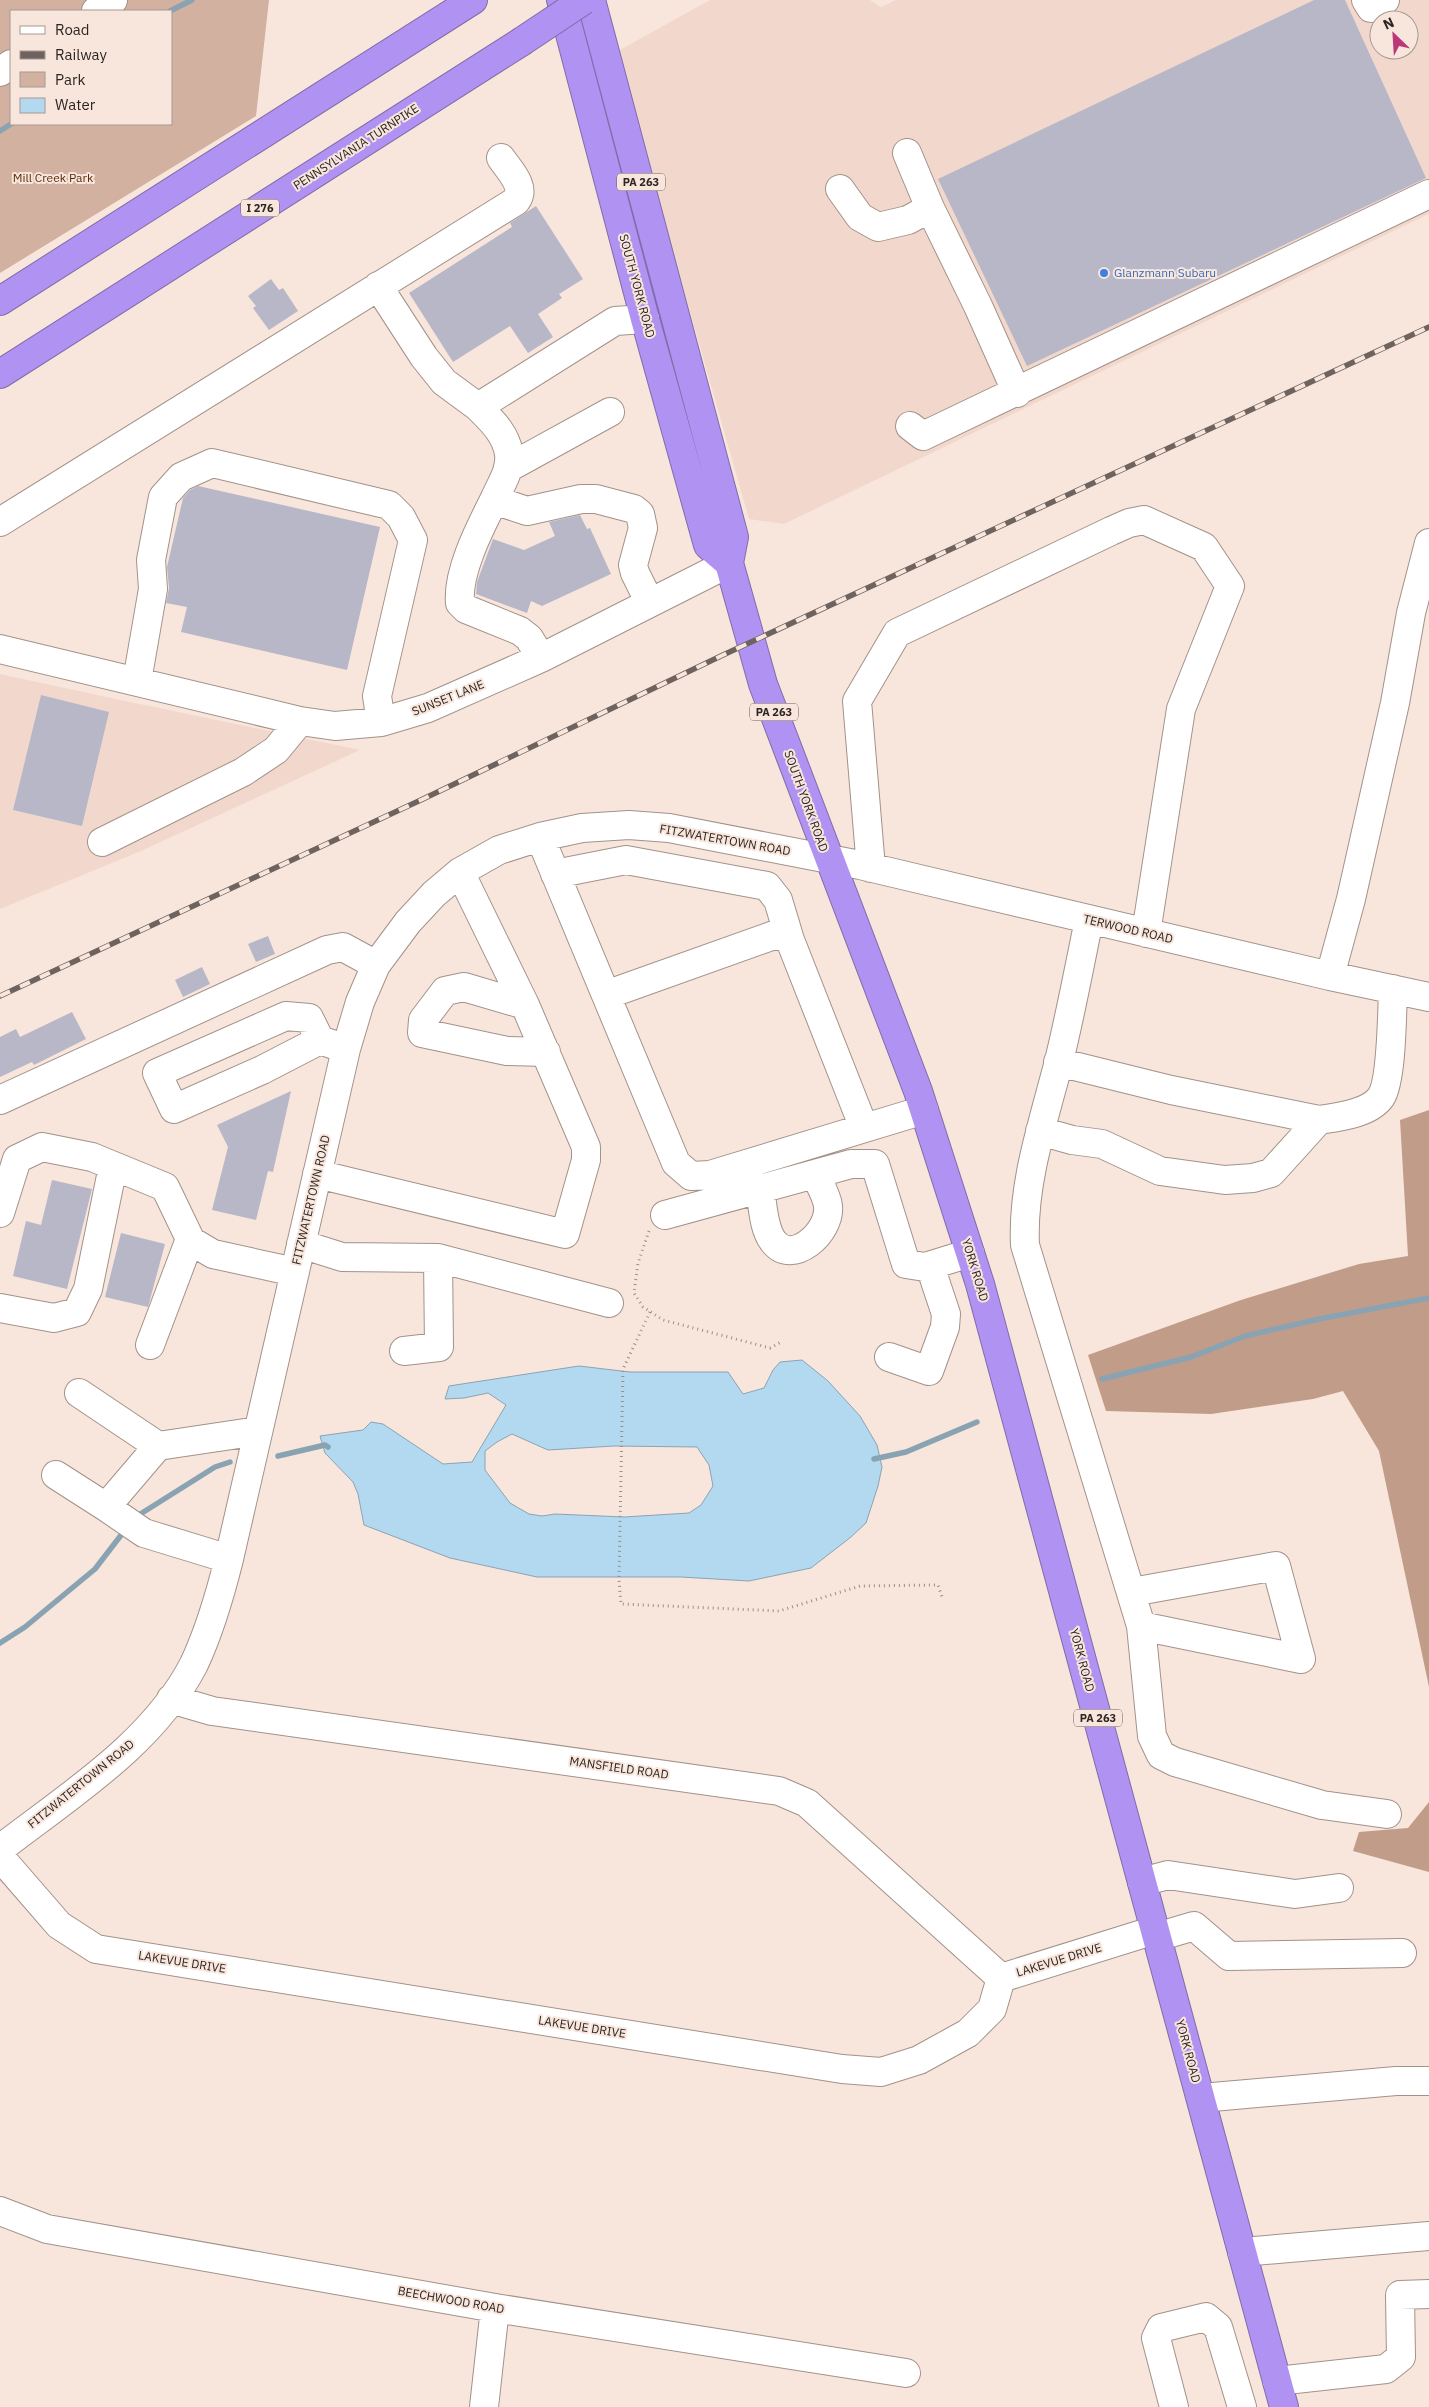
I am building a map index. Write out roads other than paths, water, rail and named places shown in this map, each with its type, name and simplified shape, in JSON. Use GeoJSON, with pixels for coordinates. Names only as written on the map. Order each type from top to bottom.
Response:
{"type":"FeatureCollection","features":[{"type":"Feature","properties":{"kind":"highway"},"geometry":{"type":"LineString","coordinates":[[0,301],[473,0]]}},
{"type":"Feature","properties":{"kind":"highway","name":"SOUTH YORK ROAD"},"geometry":{"type":"LineString","coordinates":[[561,0],[645,318],[708,545],[728,563]]}},
{"type":"Feature","properties":{"kind":"highway","name":"PENNSYLVANIA TURNPIKE"},"geometry":{"type":"LineString","coordinates":[[0,374],[584,0]]}},
{"type":"Feature","properties":{"kind":"highway","name":"SOUTH YORK ROAD"},"geometry":{"type":"LineString","coordinates":[[591,0],[734,537],[728,563],[763,684],[896,1034]]}},
{"type":"Feature","properties":{"kind":"highway","name":"YORK ROAD"},"geometry":{"type":"LineString","coordinates":[[896,1034],[924,1110],[970,1253],[1284,2407]]}},
{"type":"Feature","properties":{"kind":"street"},"geometry":{"type":"LineString","coordinates":[[98,10],[113,0]]}},
{"type":"Feature","properties":{"kind":"street"},"geometry":{"type":"LineString","coordinates":[[1366,0],[1371,8],[1385,0]]}},
{"type":"Feature","properties":{"kind":"street"},"geometry":{"type":"LineString","coordinates":[[907,153],[930,208],[1017,393]]}},
{"type":"Feature","properties":{"kind":"street"},"geometry":{"type":"LineString","coordinates":[[0,522],[516,201],[520,195],[520,189],[501,158]]}},
{"type":"Feature","properties":{"kind":"street"},"geometry":{"type":"LineString","coordinates":[[840,188],[860,217],[878,227],[908,220],[930,208]]}},
{"type":"Feature","properties":{"kind":"street"},"geometry":{"type":"LineString","coordinates":[[910,426],[923,436],[1017,393],[1429,194]]}},
{"type":"Feature","properties":{"kind":"street"},"geometry":{"type":"LineString","coordinates":[[378,286],[424,357],[444,382],[478,407],[502,434],[509,454],[508,468],[477,536],[465,569],[460,603],[466,610],[520,631],[529,638],[541,658]]}},
{"type":"Feature","properties":{"kind":"street"},"geometry":{"type":"LineString","coordinates":[[478,407],[607,325],[615,321],[645,318]]}},
{"type":"Feature","properties":{"kind":"street"},"geometry":{"type":"LineString","coordinates":[[508,468],[610,412]]}},
{"type":"Feature","properties":{"kind":"street"},"geometry":{"type":"LineString","coordinates":[[137,681],[153,589],[151,560],[163,497],[181,477],[212,463],[389,505],[401,517],[413,540],[377,696],[380,722]]}},
{"type":"Feature","properties":{"kind":"street"},"geometry":{"type":"LineString","coordinates":[[494,500],[527,511],[581,499],[596,499],[634,509],[643,520],[643,528],[634,565],[635,573],[650,603]]}},
{"type":"Feature","properties":{"kind":"street"},"geometry":{"type":"LineString","coordinates":[[871,868],[857,700],[897,633],[1129,522],[1144,520],[1204,547],[1230,586],[1181,709],[1146,933]]}},
{"type":"Feature","properties":{"kind":"street"},"geometry":{"type":"LineString","coordinates":[[1330,976],[1351,899],[1395,703],[1411,613],[1429,543]]}},
{"type":"Feature","properties":{"kind":"street","name":"SUNSET LANE"},"geometry":{"type":"LineString","coordinates":[[0,649],[300,720],[335,726],[380,722],[428,708],[541,658],[728,563]]}},
{"type":"Feature","properties":{"kind":"street"},"geometry":{"type":"LineString","coordinates":[[102,842],[243,772],[276,750],[300,720]]}},
{"type":"Feature","properties":{"kind":"street","name":"FITZWATERTOWN ROAD"},"geometry":{"type":"LineString","coordinates":[[0,1849],[115,1760],[151,1724],[171,1699],[192,1666],[205,1639],[218,1602],[229,1559],[346,1048],[360,1002],[376,965],[408,922],[434,894],[460,872],[499,850],[540,837],[582,828],[629,825],[669,828],[828,859]]}},
{"type":"Feature","properties":{"kind":"street"},"geometry":{"type":"LineString","coordinates":[[540,837],[676,1163],[692,1176],[710,1175],[924,1110]]}},
{"type":"Feature","properties":{"kind":"street","name":"TERWOOD ROAD"},"geometry":{"type":"LineString","coordinates":[[828,859],[1330,976],[1429,997]]}},
{"type":"Feature","properties":{"kind":"street"},"geometry":{"type":"LineString","coordinates":[[555,874],[626,860],[767,886],[778,900],[790,940],[864,1128]]}},
{"type":"Feature","properties":{"kind":"street"},"geometry":{"type":"LineString","coordinates":[[317,1174],[566,1234],[586,1160],[586,1147],[525,1004],[460,872]]}},
{"type":"Feature","properties":{"kind":"street"},"geometry":{"type":"LineString","coordinates":[[1090,920],[1058,1062],[1040,1131],[1024,1216],[1025,1245],[1141,1626],[1152,1736],[1161,1756],[1175,1762],[1322,1805],[1387,1814]]}},
{"type":"Feature","properties":{"kind":"street"},"geometry":{"type":"LineString","coordinates":[[606,994],[778,934],[790,940]]}},
{"type":"Feature","properties":{"kind":"street"},"geometry":{"type":"LineString","coordinates":[[0,1100],[327,950],[343,947],[376,965]]}},
{"type":"Feature","properties":{"kind":"street"},"geometry":{"type":"LineString","coordinates":[[525,1004],[464,987],[445,991],[423,1020],[422,1033],[506,1051],[546,1052]]}},
{"type":"Feature","properties":{"kind":"street"},"geometry":{"type":"LineString","coordinates":[[1058,1062],[1172,1090],[1320,1120],[1342,1116],[1368,1107],[1381,1097],[1387,1078],[1393,989]]}},
{"type":"Feature","properties":{"kind":"street"},"geometry":{"type":"LineString","coordinates":[[320,1040],[262,1070],[174,1109],[157,1073],[286,1016],[308,1018],[320,1040],[346,1048]]}},
{"type":"Feature","properties":{"kind":"street"},"geometry":{"type":"LineString","coordinates":[[1040,1131],[1072,1140],[1102,1144],[1160,1171],[1225,1180],[1271,1174],[1320,1120]]}},
{"type":"Feature","properties":{"kind":"street"},"geometry":{"type":"LineString","coordinates":[[0,1213],[17,1159],[42,1147],[92,1157],[165,1188],[190,1239],[213,1254],[295,1272]]}},
{"type":"Feature","properties":{"kind":"street"},"geometry":{"type":"LineString","coordinates":[[666,1216],[851,1164],[875,1164],[906,1264],[925,1267],[970,1253]]}},
{"type":"Feature","properties":{"kind":"street"},"geometry":{"type":"LineString","coordinates":[[0,1308],[54,1318],[77,1312],[88,1289],[113,1166]]}},
{"type":"Feature","properties":{"kind":"street"},"geometry":{"type":"LineString","coordinates":[[760,1189],[767,1227],[773,1242],[785,1250],[799,1248],[814,1240],[826,1226],[828,1206],[815,1174]]}},
{"type":"Feature","properties":{"kind":"street"},"geometry":{"type":"LineString","coordinates":[[150,1345],[190,1239]]}},
{"type":"Feature","properties":{"kind":"street"},"geometry":{"type":"LineString","coordinates":[[301,1244],[342,1257],[438,1258],[609,1303]]}},
{"type":"Feature","properties":{"kind":"street"},"geometry":{"type":"LineString","coordinates":[[404,1351],[439,1347],[438,1258]]}},
{"type":"Feature","properties":{"kind":"street"},"geometry":{"type":"LineString","coordinates":[[890,1357],[929,1371],[945,1328],[946,1314],[930,1266]]}},
{"type":"Feature","properties":{"kind":"street"},"geometry":{"type":"LineString","coordinates":[[79,1393],[158,1446],[258,1431]]}},
{"type":"Feature","properties":{"kind":"street"},"geometry":{"type":"LineString","coordinates":[[109,1511],[158,1446]]}},
{"type":"Feature","properties":{"kind":"street"},"geometry":{"type":"LineString","coordinates":[[56,1475],[144,1533],[229,1559]]}},
{"type":"Feature","properties":{"kind":"street"},"geometry":{"type":"LineString","coordinates":[[1132,1592],[1276,1566],[1301,1659],[1141,1626]]}},
{"type":"Feature","properties":{"kind":"street","name":"MANSFIELD ROAD"},"geometry":{"type":"LineString","coordinates":[[171,1699],[212,1711],[780,1791],[807,1803],[1001,1978]]}},
{"type":"Feature","properties":{"kind":"street","name":"LAKEVUE DRIVE"},"geometry":{"type":"LineString","coordinates":[[0,1857],[59,1925],[96,1948],[842,2069],[881,2072],[919,2060],[968,2033],[992,2009],[1001,1978],[1156,1934],[1194,1926],[1229,1956],[1402,1953]]}},
{"type":"Feature","properties":{"kind":"street"},"geometry":{"type":"LineString","coordinates":[[1142,1882],[1168,1875],[1295,1894],[1339,1888]]}},
{"type":"Feature","properties":{"kind":"street"},"geometry":{"type":"LineString","coordinates":[[1201,2098],[1396,2081],[1429,2081]]}},
{"type":"Feature","properties":{"kind":"street","name":"BEECHWOOD ROAD"},"geometry":{"type":"LineString","coordinates":[[0,2211],[47,2229],[495,2308],[906,2373]]}},
{"type":"Feature","properties":{"kind":"street"},"geometry":{"type":"LineString","coordinates":[[1242,2252],[1429,2236]]}},
{"type":"Feature","properties":{"kind":"street"},"geometry":{"type":"LineString","coordinates":[[1277,2380],[1386,2369],[1401,2357],[1400,2295],[1429,2294]]}},
{"type":"Feature","properties":{"kind":"street"},"geometry":{"type":"LineString","coordinates":[[484,2407],[495,2308]]}},
{"type":"Feature","properties":{"kind":"street"},"geometry":{"type":"LineString","coordinates":[[1174,2407],[1156,2338],[1161,2328],[1206,2317],[1218,2327],[1242,2407]]}},
{"type":"Feature","properties":{"kind":"water"},"geometry":{"type":"Polygon","coordinates":[[[802,1360],[828,1381],[860,1416],[877,1445],[882,1467],[866,1523],[851,1537],[811,1568],[749,1581],[681,1577],[537,1577],[450,1558],[364,1525],[358,1494],[353,1482],[325,1453],[320,1436],[363,1430],[371,1422],[383,1424],[443,1464],[472,1462],[506,1405],[488,1393],[464,1398],[445,1399],[449,1386],[579,1366],[630,1372],[728,1372],[743,1394],[764,1388],[773,1370],[780,1362],[802,1360]],[[512,1434],[485,1451],[485,1470],[510,1503],[529,1514],[542,1516],[555,1514],[624,1517],[689,1513],[701,1505],[713,1486],[709,1465],[697,1447],[614,1446],[548,1450],[512,1434]]]}},
{"type":"Feature","properties":{"kind":"waterway"},"geometry":{"type":"LineString","coordinates":[[172,10],[192,0]]}},
{"type":"Feature","properties":{"kind":"waterway"},"geometry":{"type":"LineString","coordinates":[[0,131],[10,125]]}},
{"type":"Feature","properties":{"kind":"waterway"},"geometry":{"type":"LineString","coordinates":[[1102,1379],[1191,1357],[1245,1336],[1324,1318],[1429,1298]]}},
{"type":"Feature","properties":{"kind":"waterway"},"geometry":{"type":"LineString","coordinates":[[874,1459],[906,1452],[977,1422]]}},
{"type":"Feature","properties":{"kind":"waterway"},"geometry":{"type":"LineString","coordinates":[[278,1456],[325,1445],[328,1447]]}},
{"type":"Feature","properties":{"kind":"waterway"},"geometry":{"type":"LineString","coordinates":[[134,1518],[215,1467],[230,1462]]}},
{"type":"Feature","properties":{"kind":"waterway"},"geometry":{"type":"LineString","coordinates":[[0,1643],[25,1627],[95,1569],[125,1530]]}},
{"type":"Feature","properties":{"kind":"railway"},"geometry":{"type":"LineString","coordinates":[[0,996],[423,799],[723,655],[1429,327]]}},
{"type":"Feature","properties":{"kind":"place","name":"Glanzmann Subaru"},"geometry":{"type":"Point","coordinates":[1104,273]}},
{"type":"Feature","properties":{"kind":"park label","name":"Mill Creek Park"},"geometry":{"type":"Point","coordinates":[53,178]}}]}
